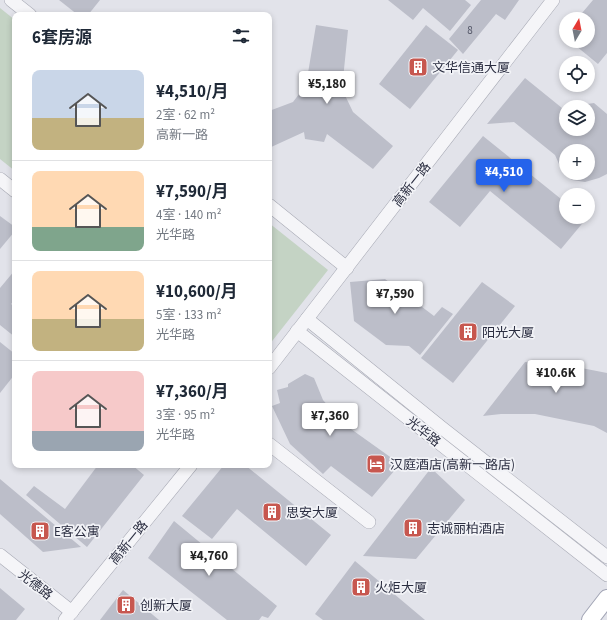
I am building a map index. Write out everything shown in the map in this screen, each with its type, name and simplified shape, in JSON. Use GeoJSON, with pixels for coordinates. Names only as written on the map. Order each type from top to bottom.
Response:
{"type":"FeatureCollection","features":[{"type":"Feature","properties":{"kind":"main road"},"geometry":{"type":"LineString","coordinates":[[590,620],[607,598]]}},
{"type":"Feature","properties":{"kind":"street"},"geometry":{"type":"LineString","coordinates":[[11,0],[26,12]]}},
{"type":"Feature","properties":{"kind":"street","name":"高新一路"},"geometry":{"type":"LineString","coordinates":[[272,364],[553,0]]}},
{"type":"Feature","properties":{"kind":"street"},"geometry":{"type":"LineString","coordinates":[[0,179],[12,189]]}},
{"type":"Feature","properties":{"kind":"street"},"geometry":{"type":"LineString","coordinates":[[272,208],[347,268]]}},
{"type":"Feature","properties":{"kind":"street","name":"光华路"},"geometry":{"type":"LineString","coordinates":[[307,320],[452,436],[607,556]]}},
{"type":"Feature","properties":{"kind":"street","name":"光华路"},"geometry":{"type":"LineString","coordinates":[[297,331],[607,575]]}},
{"type":"Feature","properties":{"kind":"street"},"geometry":{"type":"LineString","coordinates":[[272,446],[369,522]]}},
{"type":"Feature","properties":{"kind":"street","name":"高新一路"},"geometry":{"type":"LineString","coordinates":[[68,616],[189,468]]}},
{"type":"Feature","properties":{"kind":"street","name":"光德路"},"geometry":{"type":"LineString","coordinates":[[0,556],[68,616]]}},
{"type":"Feature","properties":{"kind":"green space"},"geometry":{"type":"Polygon","coordinates":[[[0,8],[12,18],[12,169],[0,159],[0,8]]]}},
{"type":"Feature","properties":{"kind":"green space"},"geometry":{"type":"Polygon","coordinates":[[[272,225],[328,270],[272,341],[272,225]]]}},
{"type":"Feature","properties":{"kind":"building"},"geometry":{"type":"Polygon","coordinates":[[[59,0],[100,0],[90,12],[74,12],[59,0]]]}},
{"type":"Feature","properties":{"kind":"building"},"geometry":{"type":"Polygon","coordinates":[[[388,0],[465,0],[471,5],[450,31],[423,8],[413,20],[388,0]]]}},
{"type":"Feature","properties":{"kind":"building"},"geometry":{"type":"Polygon","coordinates":[[[481,0],[519,0],[505,20],[496,14],[463,54],[449,39],[481,0]]]}},
{"type":"Feature","properties":{"kind":"building"},"geometry":{"type":"Polygon","coordinates":[[[593,0],[607,0],[607,53],[598,64],[595,62],[595,56],[588,56],[579,48],[595,48],[595,12],[583,12],[593,0]]]}},
{"type":"Feature","properties":{"kind":"building"},"geometry":{"type":"Polygon","coordinates":[[[316,25],[348,30],[342,89],[353,112],[393,146],[373,169],[327,134],[324,142],[305,139],[304,132],[272,147],[272,110],[293,102],[306,85],[316,25]]]}},
{"type":"Feature","properties":{"kind":"building","name":"文华信通大厦"},"geometry":{"type":"Polygon","coordinates":[[[426,25],[458,50],[410,109],[379,84],[426,25]]]}},
{"type":"Feature","properties":{"kind":"building"},"geometry":{"type":"Polygon","coordinates":[[[525,78],[559,106],[559,136],[595,136],[595,104],[607,114],[607,174],[595,179],[595,144],[559,144],[559,164],[555,155],[514,122],[487,124],[525,78]]]}},
{"type":"Feature","properties":{"kind":"building"},"geometry":{"type":"Polygon","coordinates":[[[483,136],[559,197],[559,224],[582,224],[561,249],[490,191],[460,227],[429,202],[483,136]]]}},
{"type":"Feature","properties":{"kind":"building"},"geometry":{"type":"Polygon","coordinates":[[[572,180],[592,180],[585,182],[572,180]]]}},
{"type":"Feature","properties":{"kind":"building"},"geometry":{"type":"Polygon","coordinates":[[[0,216],[12,225],[12,235],[0,249],[0,216]]]}},
{"type":"Feature","properties":{"kind":"building"},"geometry":{"type":"Polygon","coordinates":[[[12,274],[12,335],[0,325],[0,288],[12,274]]]}},
{"type":"Feature","properties":{"kind":"building"},"geometry":{"type":"Polygon","coordinates":[[[385,279],[434,316],[442,307],[453,314],[420,355],[409,346],[386,345],[354,321],[350,282],[385,279]]]}},
{"type":"Feature","properties":{"kind":"building","name":"阳光大厦"},"geometry":{"type":"Polygon","coordinates":[[[482,282],[515,306],[453,383],[421,358],[482,282]]]}},
{"type":"Feature","properties":{"kind":"building"},"geometry":{"type":"Polygon","coordinates":[[[0,342],[12,352],[12,378],[0,393],[0,342]]]}},
{"type":"Feature","properties":{"kind":"building"},"geometry":{"type":"Polygon","coordinates":[[[525,362],[566,365],[607,373],[607,433],[594,426],[535,414],[501,414],[483,416],[525,362]]]}},
{"type":"Feature","properties":{"kind":"building"},"geometry":{"type":"Polygon","coordinates":[[[305,374],[314,378],[323,400],[344,424],[400,464],[372,497],[331,466],[323,474],[290,444],[272,406],[280,403],[277,390],[288,387],[288,384],[305,374]]]}},
{"type":"Feature","properties":{"kind":"building"},"geometry":{"type":"Polygon","coordinates":[[[96,468],[136,468],[144,475],[87,547],[26,495],[34,486],[65,509],[96,468]]]}},
{"type":"Feature","properties":{"kind":"building","name":"思安大厦"},"geometry":{"type":"Polygon","coordinates":[[[222,468],[249,468],[331,535],[306,566],[237,509],[212,539],[182,516],[222,468]]]}},
{"type":"Feature","properties":{"kind":"building","name":"志诚丽柏酒店"},"geometry":{"type":"Polygon","coordinates":[[[431,468],[465,500],[416,559],[363,556],[431,468]]]}},
{"type":"Feature","properties":{"kind":"building","name":"E客公寓"},"geometry":{"type":"Polygon","coordinates":[[[0,479],[81,547],[43,552],[0,514],[0,479]]]}},
{"type":"Feature","properties":{"kind":"building"},"geometry":{"type":"Polygon","coordinates":[[[174,521],[277,606],[268,618],[262,616],[259,620],[227,620],[148,558],[174,521]]]}},
{"type":"Feature","properties":{"kind":"building","name":"火炬大厦"},"geometry":{"type":"Polygon","coordinates":[[[355,561],[425,620],[323,620],[315,614],[355,561]]]}},
{"type":"Feature","properties":{"kind":"building"},"geometry":{"type":"Polygon","coordinates":[[[0,588],[25,609],[16,620],[0,620],[0,588]]]}},
{"type":"Feature","properties":{"kind":"building","name":"创新大厦"},"geometry":{"type":"Polygon","coordinates":[[[123,590],[159,620],[100,620],[123,590]]]}},
{"type":"Feature","properties":{"kind":"place","name":"文华信通大厦"},"geometry":{"type":"Point","coordinates":[418,67]}},
{"type":"Feature","properties":{"kind":"place","name":"阳光大厦"},"geometry":{"type":"Point","coordinates":[468,332]}},
{"type":"Feature","properties":{"kind":"place","name":"汉庭酒店(高新一路店)"},"geometry":{"type":"Point","coordinates":[376,464]}},
{"type":"Feature","properties":{"kind":"place","name":"思安大厦"},"geometry":{"type":"Point","coordinates":[272,512]}},
{"type":"Feature","properties":{"kind":"place","name":"志诚丽柏酒店"},"geometry":{"type":"Point","coordinates":[413,528]}},
{"type":"Feature","properties":{"kind":"place","name":"E客公寓"},"geometry":{"type":"Point","coordinates":[40,531]}},
{"type":"Feature","properties":{"kind":"place","name":"火炬大厦"},"geometry":{"type":"Point","coordinates":[361,587]}},
{"type":"Feature","properties":{"kind":"place","name":"创新大厦"},"geometry":{"type":"Point","coordinates":[126,605]}}]}
